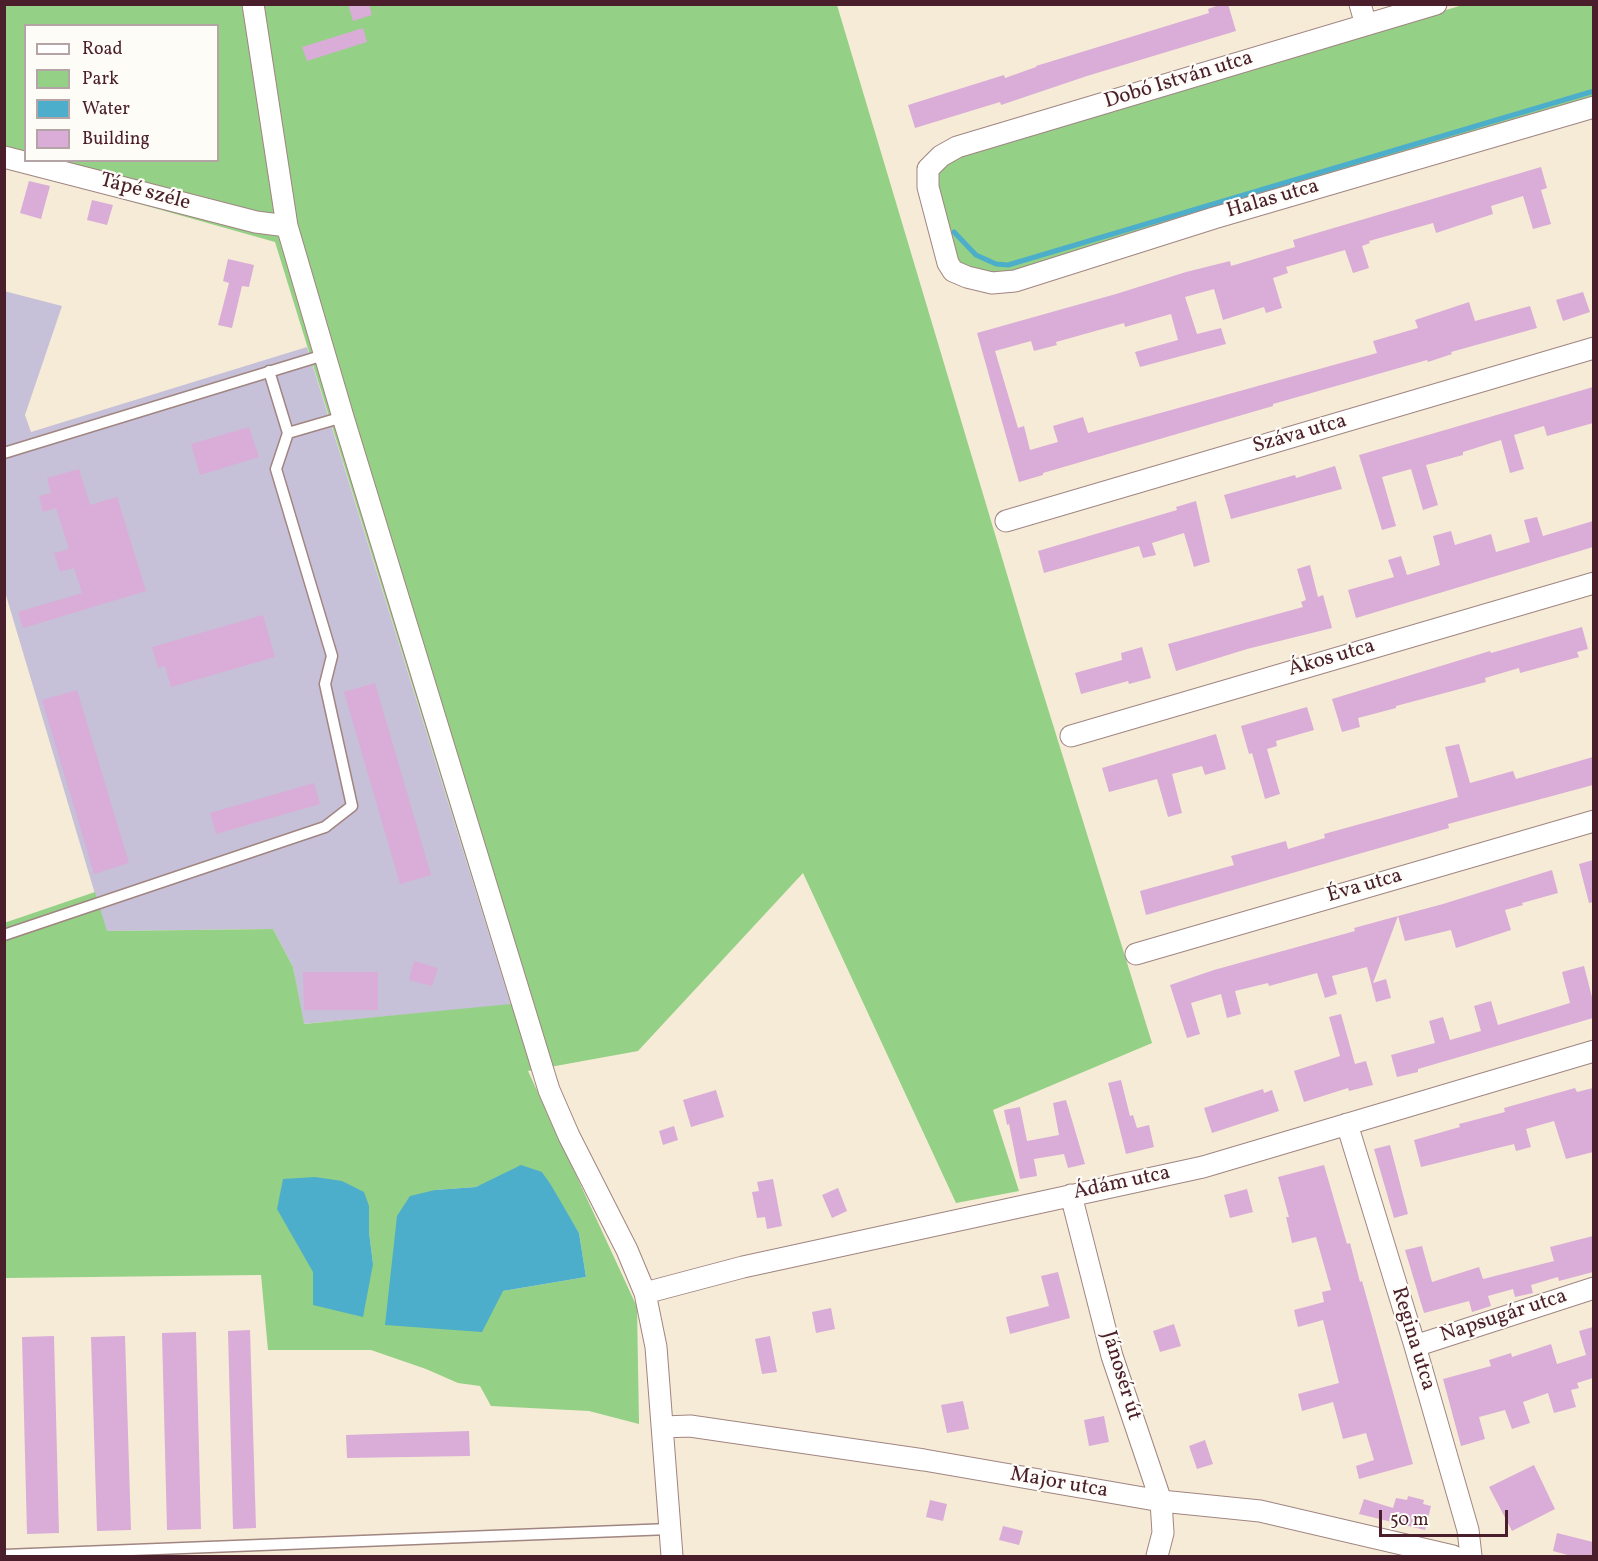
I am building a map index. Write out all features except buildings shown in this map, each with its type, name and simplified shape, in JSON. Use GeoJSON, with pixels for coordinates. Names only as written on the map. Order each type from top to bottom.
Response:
{"type":"FeatureCollection","features":[{"type":"Feature","properties":{"kind":"street"},"geometry":{"type":"LineString","coordinates":[[254,4],[287,226],[324,355],[549,1090],[569,1136],[627,1250],[645,1293],[656,1347],[672,1557]]}},
{"type":"Feature","properties":{"kind":"street"},"geometry":{"type":"LineString","coordinates":[[1360,4],[1366,25]]}},
{"type":"Feature","properties":{"kind":"street","name":"Dobó István utca"},"geometry":{"type":"LineString","coordinates":[[953,271],[948,262],[928,187],[928,169],[941,156],[957,147],[1436,4]]}},
{"type":"Feature","properties":{"kind":"street","name":"Halas utca"},"geometry":{"type":"LineString","coordinates":[[953,271],[992,283],[1015,281],[1214,218],[1593,106]]}},
{"type":"Feature","properties":{"kind":"street","name":"Tápé széle"},"geometry":{"type":"LineString","coordinates":[[4,157],[256,222],[287,226]]}},
{"type":"Feature","properties":{"kind":"street","name":"Száva utca"},"geometry":{"type":"LineString","coordinates":[[1006,521],[1593,348]]}},
{"type":"Feature","properties":{"kind":"street","name":"Ákos utca"},"geometry":{"type":"LineString","coordinates":[[1071,736],[1593,583]]}},
{"type":"Feature","properties":{"kind":"street","name":"Éva utca"},"geometry":{"type":"LineString","coordinates":[[1136,954],[1593,821]]}},
{"type":"Feature","properties":{"kind":"street","name":"Ádám utca"},"geometry":{"type":"LineString","coordinates":[[645,1293],[755,1265],[1203,1167],[1593,1051]]}},
{"type":"Feature","properties":{"kind":"street","name":"Regina utca"},"geometry":{"type":"LineString","coordinates":[[1347,1124],[1415,1346],[1467,1530],[1471,1557]]}},
{"type":"Feature","properties":{"kind":"street","name":"Jánosér út"},"geometry":{"type":"LineString","coordinates":[[1071,1195],[1112,1356],[1161,1501],[1163,1533],[1157,1557]]}},
{"type":"Feature","properties":{"kind":"street","name":"Napsugár utca"},"geometry":{"type":"LineString","coordinates":[[1415,1346],[1593,1288]]}},
{"type":"Feature","properties":{"kind":"street","name":"Major utca"},"geometry":{"type":"LineString","coordinates":[[663,1427],[690,1426],[924,1460],[1161,1501],[1260,1511],[1453,1557]]}},
{"type":"Feature","properties":{"kind":"lane"},"geometry":{"type":"LineString","coordinates":[[4,453],[324,355]]}},
{"type":"Feature","properties":{"kind":"lane"},"geometry":{"type":"LineString","coordinates":[[4,935],[325,826],[352,806],[325,684],[332,656],[276,469],[288,433],[269,371]]}},
{"type":"Feature","properties":{"kind":"lane"},"geometry":{"type":"LineString","coordinates":[[288,433],[343,417]]}},
{"type":"Feature","properties":{"kind":"lane"},"geometry":{"type":"LineString","coordinates":[[4,1555],[670,1529]]}},
{"type":"Feature","properties":{"kind":"shaded area"},"geometry":{"type":"Polygon","coordinates":[[[4,291],[62,306],[25,415],[31,432],[307,347],[511,1005],[303,1024],[293,967],[273,929],[106,931],[5,592],[4,291]]]}},
{"type":"Feature","properties":{"kind":"green space"},"geometry":{"type":"Polygon","coordinates":[[[5,5],[837,5],[1026,638],[1152,1043],[993,1110],[1019,1191],[956,1203],[803,873],[638,1051],[528,1071],[637,1307],[639,1424],[589,1411],[491,1406],[480,1386],[458,1383],[371,1350],[268,1350],[261,1275],[5,1278],[4,923],[95,892],[107,931],[273,929],[293,967],[304,1024],[511,1004],[275,242],[5,166],[5,5]],[[542,1172],[498,1178],[476,1187],[435,1190],[503,1291],[586,1277],[579,1233],[542,1172]],[[369,1206],[313,1272],[314,1305],[373,1264],[369,1206]]]}},
{"type":"Feature","properties":{"kind":"green space"},"geometry":{"type":"Polygon","coordinates":[[[1463,5],[1593,5],[1593,104],[1013,278],[962,271],[935,185],[936,171],[966,150],[1463,5]]]}},
{"type":"Feature","properties":{"kind":"water"},"geometry":{"type":"Polygon","coordinates":[[[521,1165],[542,1172],[579,1233],[586,1277],[503,1291],[482,1332],[385,1325],[397,1216],[410,1196],[435,1190],[476,1187],[521,1165]]]}},
{"type":"Feature","properties":{"kind":"water"},"geometry":{"type":"Polygon","coordinates":[[[315,1177],[342,1181],[364,1192],[369,1206],[373,1264],[363,1317],[313,1305],[313,1272],[277,1209],[283,1179],[315,1177]]]}},
{"type":"Feature","properties":{"kind":"waterway"},"geometry":{"type":"LineString","coordinates":[[954,232],[976,255],[996,264],[1008,265],[1594,91]]}}]}
